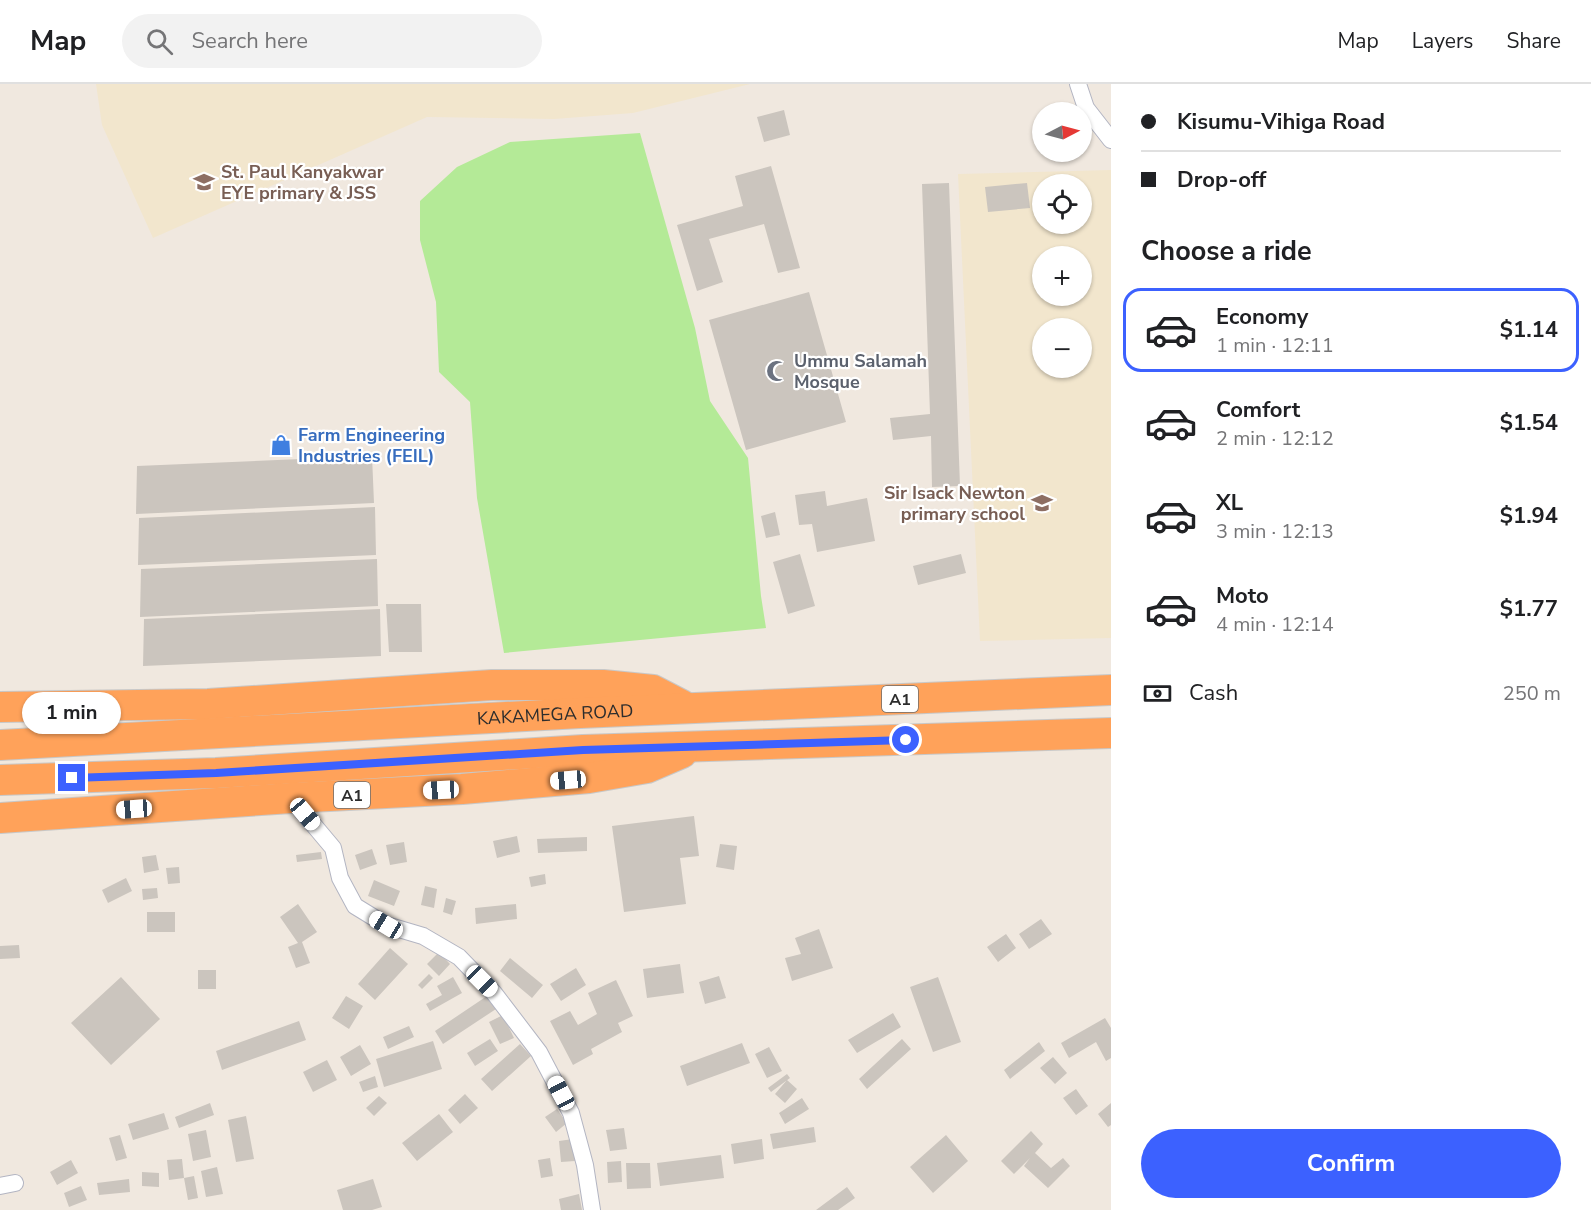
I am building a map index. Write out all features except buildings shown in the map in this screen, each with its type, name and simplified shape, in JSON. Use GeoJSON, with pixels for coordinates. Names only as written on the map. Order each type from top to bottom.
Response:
{"type":"FeatureCollection","features":[{"type":"Feature","properties":{"kind":"highway","name":"A1"},"geometry":{"type":"LineString","coordinates":[[0,707],[208,704],[492,685],[603,685],[653,690],[689,708]]}},
{"type":"Feature","properties":{"kind":"highway","name":"KAKAMEGA ROAD"},"geometry":{"type":"LineString","coordinates":[[0,745],[689,708],[1111,690]]}},
{"type":"Feature","properties":{"kind":"highway","name":"A1"},"geometry":{"type":"LineString","coordinates":[[0,780],[216,773],[583,750],[1111,733]]}},
{"type":"Feature","properties":{"kind":"highway","name":"A1"},"geometry":{"type":"LineString","coordinates":[[0,818],[462,789],[589,778],[647,768],[698,746]]}},
{"type":"Feature","properties":{"kind":"street"},"geometry":{"type":"LineString","coordinates":[[1078,84],[1086,108],[1111,140]]}},
{"type":"Feature","properties":{"kind":"street"},"geometry":{"type":"LineString","coordinates":[[291,798],[333,848],[340,878],[355,906],[386,925],[423,936],[459,957],[494,993],[539,1052],[572,1113],[585,1165],[592,1210]]}},
{"type":"Feature","properties":{"kind":"shaded area","name":"St. Paul Kanyakwar EYE primary & JSS"},"geometry":{"type":"Polygon","coordinates":[[[96,84],[750,84],[633,113],[554,119],[427,117],[153,238],[102,125],[96,84]]]}},
{"type":"Feature","properties":{"kind":"shaded area","name":"Sir Isack Newton primary school"},"geometry":{"type":"Polygon","coordinates":[[[1111,170],[1111,638],[980,641],[958,174],[1111,170]]]}},
{"type":"Feature","properties":{"kind":"green space"},"geometry":{"type":"Polygon","coordinates":[[[640,133],[695,328],[710,401],[748,458],[766,628],[504,653],[477,498],[470,402],[439,372],[436,302],[420,240],[420,201],[457,167],[510,142],[640,133]]]}},
{"type":"Feature","properties":{"kind":"place","name":"St. Paul Kanyakwar EYE primary & JSS"},"geometry":{"type":"Point","coordinates":[204,182]}},
{"type":"Feature","properties":{"kind":"place","name":"Ummu Salamah Mosque"},"geometry":{"type":"Point","coordinates":[777,371]}},
{"type":"Feature","properties":{"kind":"place","name":"Farm Engineering Industries (FEIL)"},"geometry":{"type":"Point","coordinates":[281,445]}},
{"type":"Feature","properties":{"kind":"place","name":"Sir Isack Newton primary school"},"geometry":{"type":"Point","coordinates":[1042,503]}},
{"type":"Feature","properties":{"kind":"route"},"geometry":{"type":"LineString","coordinates":[[72,778],[216,773],[583,750],[906,740]]}}]}
